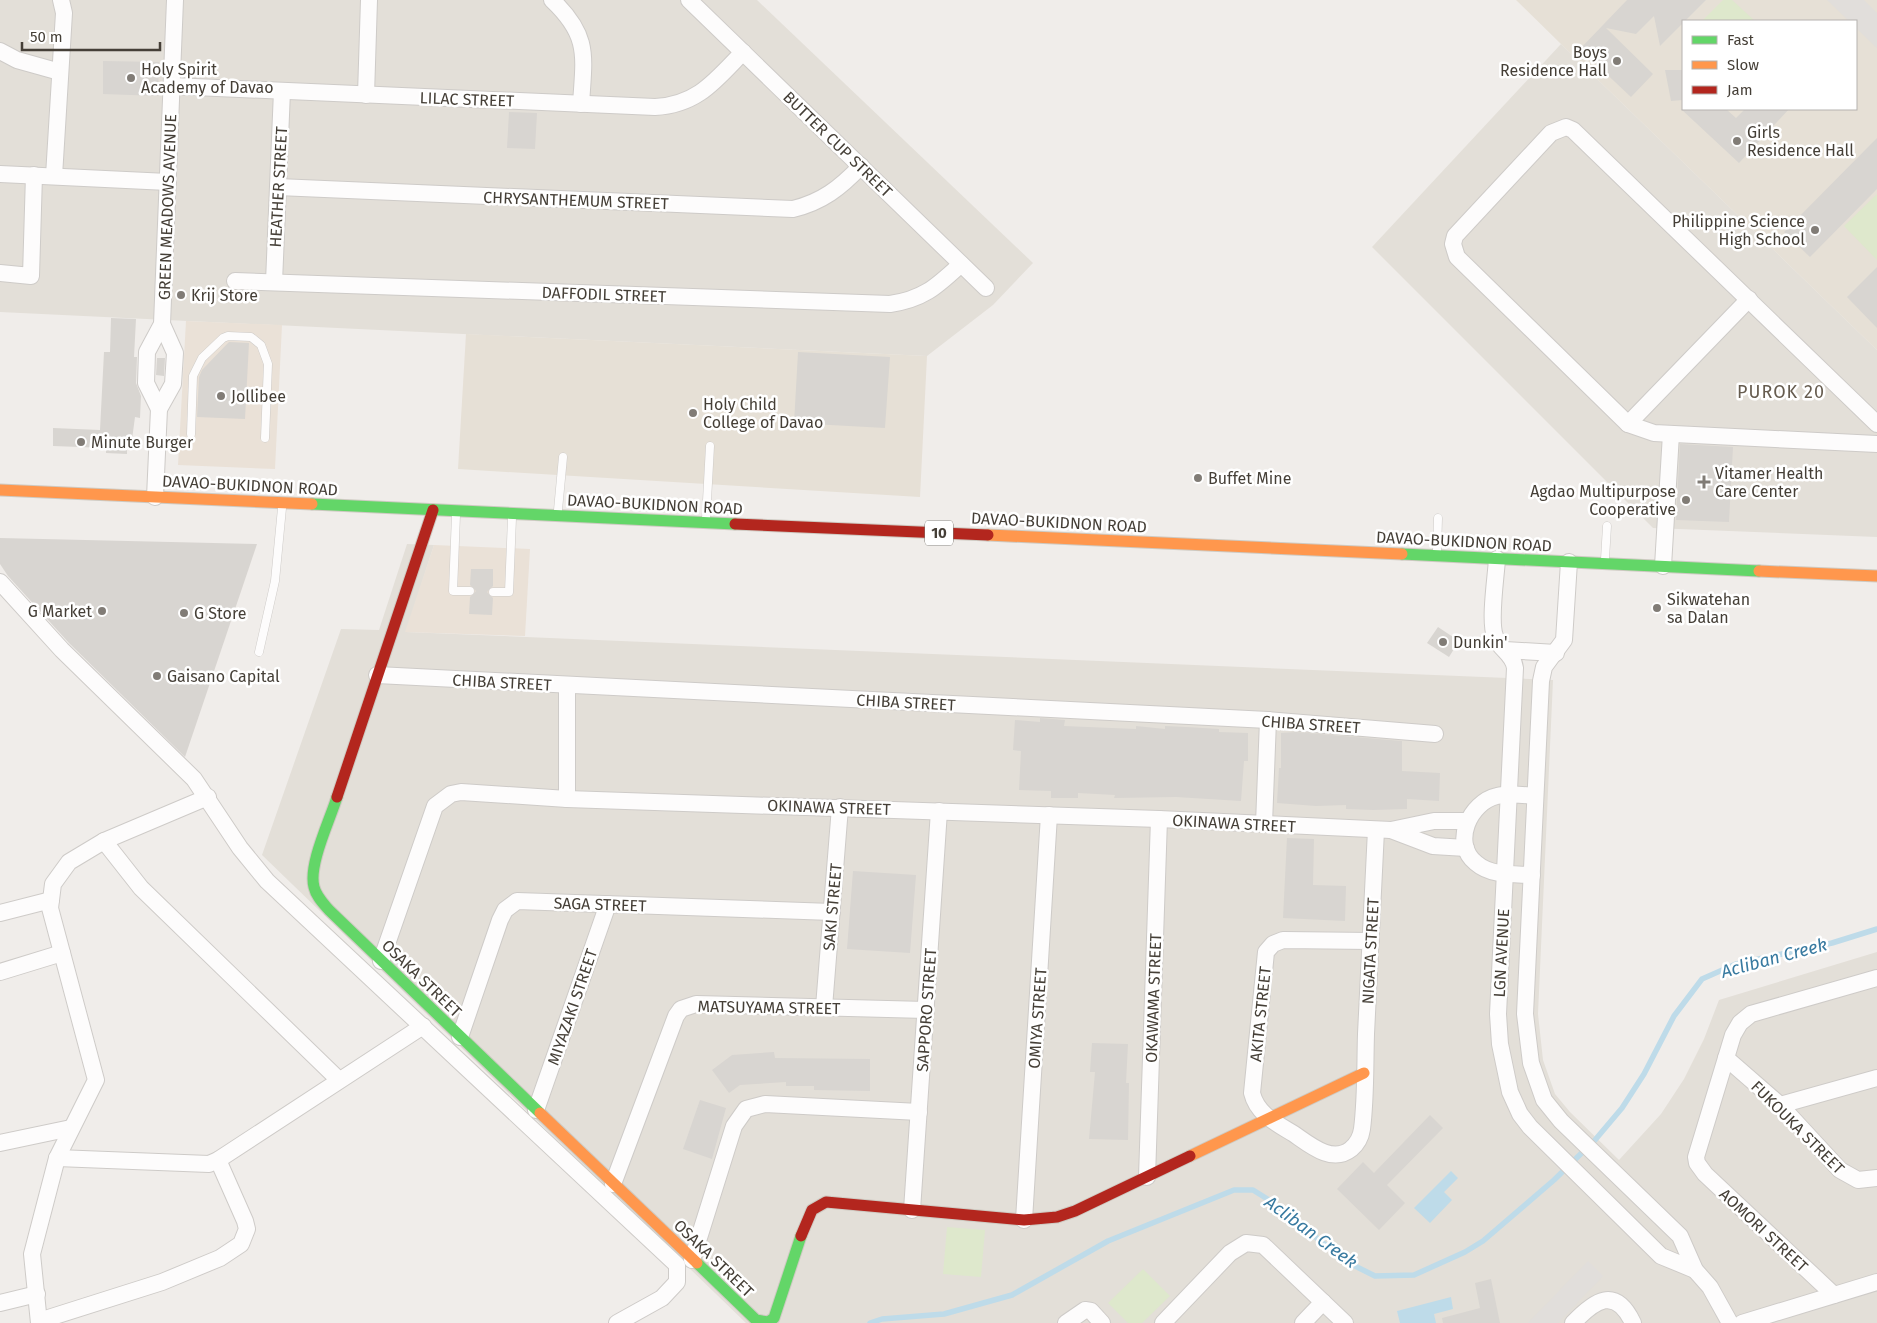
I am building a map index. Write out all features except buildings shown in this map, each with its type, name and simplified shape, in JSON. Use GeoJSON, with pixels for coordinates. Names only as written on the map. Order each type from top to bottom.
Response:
{"type":"FeatureCollection","features":[{"type":"Feature","properties":{"kind":"main road","name":"DAVAO-BUKIDNON ROAD"},"geometry":{"type":"LineString","coordinates":[[0,490],[1877,576]]}},
{"type":"Feature","properties":{"kind":"main road","name":"OSAKA STREET"},"geometry":{"type":"LineString","coordinates":[[433,510],[377,675],[312,880],[318,899],[749,1314],[756,1320],[768,1322]]}},
{"type":"Feature","properties":{"kind":"main road"},"geometry":{"type":"LineString","coordinates":[[768,1322],[778,1309],[807,1218],[813,1208],[826,1202],[1024,1220],[1057,1217],[1075,1211],[1147,1178],[1364,1073]]}},
{"type":"Feature","properties":{"kind":"street"},"geometry":{"type":"LineString","coordinates":[[54,176],[64,13],[61,0]]}},
{"type":"Feature","properties":{"kind":"street","name":"GREEN MEADOWS AVENUE"},"geometry":{"type":"LineString","coordinates":[[159,409],[146,383],[147,352],[162,324],[175,0]]}},
{"type":"Feature","properties":{"kind":"street"},"geometry":{"type":"LineString","coordinates":[[366,94],[369,0]]}},
{"type":"Feature","properties":{"kind":"street"},"geometry":{"type":"LineString","coordinates":[[552,0],[573,22],[580,36],[584,54],[581,104]]}},
{"type":"Feature","properties":{"kind":"street","name":"BUTTER CUP STREET"},"geometry":{"type":"LineString","coordinates":[[689,0],[986,288]]}},
{"type":"Feature","properties":{"kind":"street"},"geometry":{"type":"LineString","coordinates":[[0,51],[17,60],[60,72]]}},
{"type":"Feature","properties":{"kind":"street","name":"LILAC STREET"},"geometry":{"type":"LineString","coordinates":[[172,86],[654,107],[684,102],[701,93],[743,52]]}},
{"type":"Feature","properties":{"kind":"street","name":"HEATHER STREET"},"geometry":{"type":"LineString","coordinates":[[274,282],[282,91]]}},
{"type":"Feature","properties":{"kind":"street"},"geometry":{"type":"LineString","coordinates":[[1877,424],[1579,134],[1566,127],[1551,134],[1460,230],[1453,244],[1457,257],[1628,424],[1654,433],[1877,444]]}},
{"type":"Feature","properties":{"kind":"street","name":"CHRYSANTHEMUM STREET"},"geometry":{"type":"LineString","coordinates":[[278,187],[793,209],[813,204],[829,196],[861,166]]}},
{"type":"Feature","properties":{"kind":"street"},"geometry":{"type":"LineString","coordinates":[[0,174],[168,182]]}},
{"type":"Feature","properties":{"kind":"street"},"geometry":{"type":"LineString","coordinates":[[0,273],[31,276],[34,175]]}},
{"type":"Feature","properties":{"kind":"street","name":"DAFFODIL STREET"},"geometry":{"type":"LineString","coordinates":[[235,281],[890,304],[910,301],[928,292],[961,264]]}},
{"type":"Feature","properties":{"kind":"street"},"geometry":{"type":"LineString","coordinates":[[1628,424],[1749,299]]}},
{"type":"Feature","properties":{"kind":"street","name":"GREEN MEADOWS AVENUE"},"geometry":{"type":"LineString","coordinates":[[155,498],[159,409],[173,384],[175,353],[162,324]]}},
{"type":"Feature","properties":{"kind":"street"},"geometry":{"type":"LineString","coordinates":[[1663,566],[1671,434]]}},
{"type":"Feature","properties":{"kind":"street","name":"LGN AVENUE"},"geometry":{"type":"LineString","coordinates":[[1497,559],[1493,629],[1498,644],[1513,658],[1515,668],[1499,999],[1500,1044],[1510,1092],[1520,1114],[1542,1141],[1661,1256],[1695,1270]]}},
{"type":"Feature","properties":{"kind":"street","name":"LGN AVENUE"},"geometry":{"type":"LineString","coordinates":[[1569,562],[1566,632],[1564,640],[1544,668],[1541,681],[1526,1000],[1527,1040],[1536,1083],[1544,1100],[1561,1121],[1680,1236],[1695,1270],[1714,1294],[1730,1323]]}},
{"type":"Feature","properties":{"kind":"street"},"geometry":{"type":"LineString","coordinates":[[0,582],[62,650],[176,760],[208,797],[240,848],[267,881],[678,1265],[677,1282],[662,1298],[617,1323]]}},
{"type":"Feature","properties":{"kind":"street"},"geometry":{"type":"LineString","coordinates":[[1505,650],[1556,653]]}},
{"type":"Feature","properties":{"kind":"street","name":"CHIBA STREET"},"geometry":{"type":"LineString","coordinates":[[377,675],[1268,720],[1435,734]]}},
{"type":"Feature","properties":{"kind":"street"},"geometry":{"type":"LineString","coordinates":[[567,685],[567,798]]}},
{"type":"Feature","properties":{"kind":"street"},"geometry":{"type":"LineString","coordinates":[[1264,824],[1268,720]]}},
{"type":"Feature","properties":{"kind":"street","name":"OKINAWA STREET"},"geometry":{"type":"LineString","coordinates":[[381,961],[431,816],[442,799],[450,794],[461,792],[567,798],[1159,819],[1384,830]]}},
{"type":"Feature","properties":{"kind":"street"},"geometry":{"type":"LineString","coordinates":[[1532,874],[1493,872],[1475,863],[1466,848],[1467,821],[1479,806],[1488,799],[1509,795],[1535,796]]}},
{"type":"Feature","properties":{"kind":"street"},"geometry":{"type":"LineString","coordinates":[[208,797],[104,841],[69,862],[54,884],[50,908],[96,1080],[70,1128],[57,1158],[32,1254],[39,1322],[162,1282],[220,1258],[241,1244],[247,1229],[245,1221],[218,1160]]}},
{"type":"Feature","properties":{"kind":"street","name":"SAKI STREET"},"geometry":{"type":"LineString","coordinates":[[824,1008],[840,808]]}},
{"type":"Feature","properties":{"kind":"street","name":"SAPPORO STREET"},"geometry":{"type":"LineString","coordinates":[[912,1210],[940,811]]}},
{"type":"Feature","properties":{"kind":"street","name":"OMIYA STREET"},"geometry":{"type":"LineString","coordinates":[[1024,1220],[1049,815]]}},
{"type":"Feature","properties":{"kind":"street","name":"OKAWAMA STREET"},"geometry":{"type":"LineString","coordinates":[[1147,1178],[1159,819]]}},
{"type":"Feature","properties":{"kind":"street"},"geometry":{"type":"LineString","coordinates":[[1384,830],[1434,821],[1467,821]]}},
{"type":"Feature","properties":{"kind":"street"},"geometry":{"type":"LineString","coordinates":[[1384,830],[1433,846],[1466,848]]}},
{"type":"Feature","properties":{"kind":"street","name":"NIGATA STREET"},"geometry":{"type":"LineString","coordinates":[[1270,1119],[1323,1152],[1339,1155],[1358,1142],[1362,1131],[1371,941],[1384,830]]}},
{"type":"Feature","properties":{"kind":"street"},"geometry":{"type":"LineString","coordinates":[[104,841],[141,888],[339,1080]]}},
{"type":"Feature","properties":{"kind":"street"},"geometry":{"type":"LineString","coordinates":[[0,913],[51,900]]}},
{"type":"Feature","properties":{"kind":"street","name":"SAGA STREET"},"geometry":{"type":"LineString","coordinates":[[460,1037],[500,920],[510,905],[526,901],[832,912]]}},
{"type":"Feature","properties":{"kind":"street","name":"MIYAZAKI STREET"},"geometry":{"type":"LineString","coordinates":[[536,1110],[608,904]]}},
{"type":"Feature","properties":{"kind":"street","name":"AKITA STREET"},"geometry":{"type":"LineString","coordinates":[[1270,1119],[1260,1110],[1252,1093],[1266,952],[1273,944],[1283,940],[1371,941]]}},
{"type":"Feature","properties":{"kind":"street"},"geometry":{"type":"LineString","coordinates":[[0,972],[62,953]]}},
{"type":"Feature","properties":{"kind":"street"},"geometry":{"type":"LineString","coordinates":[[1726,1058],[1736,1028],[1752,1014],[1877,978]]}},
{"type":"Feature","properties":{"kind":"street"},"geometry":{"type":"LineString","coordinates":[[1499,999],[1526,1000]]}},
{"type":"Feature","properties":{"kind":"street","name":"MATSUYAMA STREET"},"geometry":{"type":"LineString","coordinates":[[613,1184],[673,1023],[681,1009],[696,1004],[926,1010]]}},
{"type":"Feature","properties":{"kind":"street"},"geometry":{"type":"LineString","coordinates":[[57,1158],[209,1164],[218,1160],[423,1026]]}},
{"type":"Feature","properties":{"kind":"street","name":"FUKOUKA STREET"},"geometry":{"type":"LineString","coordinates":[[1726,1058],[1780,1104],[1849,1177],[1858,1180],[1877,1178]]}},
{"type":"Feature","properties":{"kind":"street","name":"AOMORI STREET"},"geometry":{"type":"LineString","coordinates":[[1726,1058],[1697,1149],[1697,1163],[1706,1174],[1834,1295]]}},
{"type":"Feature","properties":{"kind":"street"},"geometry":{"type":"LineString","coordinates":[[1780,1104],[1877,1078]]}},
{"type":"Feature","properties":{"kind":"street"},"geometry":{"type":"LineString","coordinates":[[1520,1114],[1544,1100]]}},
{"type":"Feature","properties":{"kind":"street"},"geometry":{"type":"LineString","coordinates":[[692,1260],[734,1126],[746,1109],[765,1104],[919,1112]]}},
{"type":"Feature","properties":{"kind":"street"},"geometry":{"type":"LineString","coordinates":[[0,1143],[70,1128]]}},
{"type":"Feature","properties":{"kind":"street"},"geometry":{"type":"LineString","coordinates":[[1163,1323],[1230,1253],[1246,1243],[1263,1245],[1344,1323]]}},
{"type":"Feature","properties":{"kind":"street"},"geometry":{"type":"LineString","coordinates":[[1742,1323],[1877,1282]]}},
{"type":"Feature","properties":{"kind":"street"},"geometry":{"type":"LineString","coordinates":[[0,1303],[36,1294]]}},
{"type":"Feature","properties":{"kind":"street"},"geometry":{"type":"LineString","coordinates":[[1573,1323],[1597,1301],[1606,1300],[1616,1302],[1633,1323]]}},
{"type":"Feature","properties":{"kind":"street"},"geometry":{"type":"LineString","coordinates":[[1302,1323],[1323,1302]]}},
{"type":"Feature","properties":{"kind":"street"},"geometry":{"type":"LineString","coordinates":[[1066,1323],[1085,1310],[1091,1311],[1102,1323]]}},
{"type":"Feature","properties":{"kind":"lane"},"geometry":{"type":"LineString","coordinates":[[191,434],[193,376],[202,358],[223,338],[228,336],[251,337],[261,345],[268,364],[265,438]]}},
{"type":"Feature","properties":{"kind":"lane"},"geometry":{"type":"LineString","coordinates":[[706,522],[710,446]]}},
{"type":"Feature","properties":{"kind":"lane"},"geometry":{"type":"LineString","coordinates":[[558,516],[563,457]]}},
{"type":"Feature","properties":{"kind":"lane"},"geometry":{"type":"LineString","coordinates":[[259,652],[275,581],[283,503]]}},
{"type":"Feature","properties":{"kind":"lane"},"geometry":{"type":"LineString","coordinates":[[456,511],[453,591],[470,591]]}},
{"type":"Feature","properties":{"kind":"lane"},"geometry":{"type":"LineString","coordinates":[[493,592],[509,592],[512,514]]}},
{"type":"Feature","properties":{"kind":"lane"},"geometry":{"type":"LineString","coordinates":[[1437,556],[1438,518]]}},
{"type":"Feature","properties":{"kind":"lane"},"geometry":{"type":"LineString","coordinates":[[1605,564],[1607,526]]}},
{"type":"Feature","properties":{"kind":"shaded area"},"geometry":{"type":"Polygon","coordinates":[[[0,0],[757,0],[1033,263],[993,305],[927,356],[0,312],[0,0]]]}},
{"type":"Feature","properties":{"kind":"shaded area","name":"Philippine Science High School"},"geometry":{"type":"Polygon","coordinates":[[[1516,0],[1877,0],[1877,350],[1516,0]]]}},
{"type":"Feature","properties":{"kind":"shaded area"},"geometry":{"type":"Polygon","coordinates":[[[1827,0],[1864,0],[1877,13],[1877,48],[1857,29],[1857,20],[1848,20],[1827,0]]]}},
{"type":"Feature","properties":{"kind":"shaded area"},"geometry":{"type":"Polygon","coordinates":[[[1561,44],[1877,350],[1877,537],[1653,528],[1372,247],[1561,44]]]}},
{"type":"Feature","properties":{"kind":"shaded area"},"geometry":{"type":"Polygon","coordinates":[[[186,321],[282,325],[275,469],[178,465],[186,321]]]}},
{"type":"Feature","properties":{"kind":"shaded area","name":"Holy Child College of Davao"},"geometry":{"type":"Polygon","coordinates":[[[466,334],[927,356],[920,497],[458,469],[466,334]]]}},
{"type":"Feature","properties":{"kind":"shaded area"},"geometry":{"type":"Polygon","coordinates":[[[407,544],[434,545],[406,632],[1553,680],[1538,1014],[1543,1060],[1555,1094],[1570,1112],[1619,1160],[1661,1114],[1684,1079],[1704,1039],[1719,1000],[1877,952],[1877,1323],[746,1323],[262,855],[341,629],[379,630],[407,544]]]}},
{"type":"Feature","properties":{"kind":"shaded area"},"geometry":{"type":"Polygon","coordinates":[[[434,545],[530,549],[525,636],[405,632],[434,545]]]}},
{"type":"Feature","properties":{"kind":"shaded area"},"geometry":{"type":"Polygon","coordinates":[[[1588,1261],[1603,1276],[1558,1323],[1528,1323],[1588,1261]]]}},
{"type":"Feature","properties":{"kind":"green space"},"geometry":{"type":"Polygon","coordinates":[[[1723,0],[1732,0],[1754,20],[1703,20],[1723,0]]]}},
{"type":"Feature","properties":{"kind":"green space"},"geometry":{"type":"Polygon","coordinates":[[[1877,194],[1877,260],[1844,226],[1877,194]]]}},
{"type":"Feature","properties":{"kind":"green space"},"geometry":{"type":"Polygon","coordinates":[[[947,1227],[985,1230],[981,1277],[943,1274],[947,1227]]]}},
{"type":"Feature","properties":{"kind":"green space"},"geometry":{"type":"Polygon","coordinates":[[[1143,1269],[1170,1296],[1142,1323],[1128,1323],[1108,1303],[1143,1269]]]}},
{"type":"Feature","properties":{"kind":"water"},"geometry":{"type":"Polygon","coordinates":[[[1451,1171],[1458,1178],[1444,1192],[1452,1200],[1430,1223],[1414,1208],[1451,1171]]]}},
{"type":"Feature","properties":{"kind":"water"},"geometry":{"type":"Polygon","coordinates":[[[1451,1297],[1453,1309],[1434,1314],[1436,1323],[1400,1323],[1397,1311],[1451,1297]]]}},
{"type":"Feature","properties":{"kind":"waterway","name":"Acliban Creek"},"geometry":{"type":"LineString","coordinates":[[870,1323],[882,1319],[944,1314],[1012,1295],[1108,1241],[1234,1190],[1253,1190],[1269,1200],[1347,1262],[1375,1276],[1414,1275],[1465,1252],[1483,1241],[1554,1180],[1595,1140],[1622,1108],[1644,1074],[1674,1016],[1702,979],[1736,964],[1832,943],[1877,929]]}},
{"type":"Feature","properties":{"kind":"traffic: fast"},"geometry":{"type":"LineString","coordinates":[[312,504],[735,524]]}},
{"type":"Feature","properties":{"kind":"traffic: fast"},"geometry":{"type":"LineString","coordinates":[[1402,554],[1759,571]]}},
{"type":"Feature","properties":{"kind":"traffic: fast"},"geometry":{"type":"LineString","coordinates":[[337,797],[314,867],[314,887],[318,896],[329,910],[540,1113]]}},
{"type":"Feature","properties":{"kind":"traffic: fast"},"geometry":{"type":"LineString","coordinates":[[697,1263],[756,1320],[768,1322],[774,1318],[801,1236]]}},
{"type":"Feature","properties":{"kind":"traffic: slow"},"geometry":{"type":"LineString","coordinates":[[0,490],[312,504]]}},
{"type":"Feature","properties":{"kind":"traffic: slow"},"geometry":{"type":"LineString","coordinates":[[988,535],[1402,554]]}},
{"type":"Feature","properties":{"kind":"traffic: slow"},"geometry":{"type":"LineString","coordinates":[[1759,571],[1877,576]]}},
{"type":"Feature","properties":{"kind":"traffic: slow"},"geometry":{"type":"LineString","coordinates":[[1190,1156],[1364,1073]]}},
{"type":"Feature","properties":{"kind":"traffic: slow"},"geometry":{"type":"LineString","coordinates":[[540,1113],[697,1263]]}},
{"type":"Feature","properties":{"kind":"traffic: jam"},"geometry":{"type":"LineString","coordinates":[[337,797],[433,510]]}},
{"type":"Feature","properties":{"kind":"traffic: jam"},"geometry":{"type":"LineString","coordinates":[[735,524],[988,535]]}},
{"type":"Feature","properties":{"kind":"traffic: jam"},"geometry":{"type":"LineString","coordinates":[[801,1236],[812,1210],[826,1202],[1024,1220],[1057,1217],[1075,1211],[1190,1156]]}},
{"type":"Feature","properties":{"kind":"place","name":"Boys Residence Hall"},"geometry":{"type":"Point","coordinates":[1617,61]}},
{"type":"Feature","properties":{"kind":"place","name":"Holy Spirit Academy of Davao"},"geometry":{"type":"Point","coordinates":[131,78]}},
{"type":"Feature","properties":{"kind":"place","name":"Girls Residence Hall"},"geometry":{"type":"Point","coordinates":[1737,141]}},
{"type":"Feature","properties":{"kind":"place","name":"Philippine Science High School"},"geometry":{"type":"Point","coordinates":[1815,230]}},
{"type":"Feature","properties":{"kind":"place","name":"Krij Store"},"geometry":{"type":"Point","coordinates":[181,295]}},
{"type":"Feature","properties":{"kind":"place","name":"Jollibee"},"geometry":{"type":"Point","coordinates":[221,396]}},
{"type":"Feature","properties":{"kind":"place","name":"Holy Child College of Davao"},"geometry":{"type":"Point","coordinates":[693,413]}},
{"type":"Feature","properties":{"kind":"place","name":"Minute Burger"},"geometry":{"type":"Point","coordinates":[81,442]}},
{"type":"Feature","properties":{"kind":"place","name":"Buffet Mine"},"geometry":{"type":"Point","coordinates":[1198,478]}},
{"type":"Feature","properties":{"kind":"place","name":"Vitamer Health Care Center"},"geometry":{"type":"Point","coordinates":[1704,482]}},
{"type":"Feature","properties":{"kind":"place","name":"Agdao Multipurpose Cooperative"},"geometry":{"type":"Point","coordinates":[1686,500]}},
{"type":"Feature","properties":{"kind":"place","name":"Sikwatehan sa Dalan"},"geometry":{"type":"Point","coordinates":[1657,608]}},
{"type":"Feature","properties":{"kind":"place","name":"G Market"},"geometry":{"type":"Point","coordinates":[102,611]}},
{"type":"Feature","properties":{"kind":"place","name":"G Store"},"geometry":{"type":"Point","coordinates":[184,613]}},
{"type":"Feature","properties":{"kind":"place","name":"Dunkin'"},"geometry":{"type":"Point","coordinates":[1443,642]}},
{"type":"Feature","properties":{"kind":"place","name":"Gaisano Capital"},"geometry":{"type":"Point","coordinates":[157,676]}},
{"type":"Feature","properties":{"kind":"district","name":"PUROK 20"},"geometry":{"type":"Point","coordinates":[1781,392]}}]}
